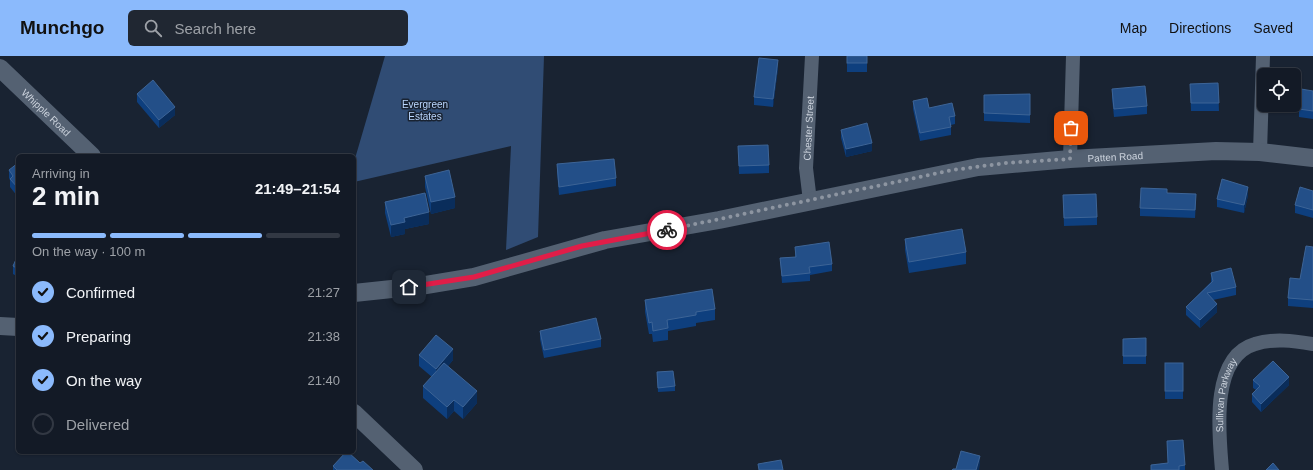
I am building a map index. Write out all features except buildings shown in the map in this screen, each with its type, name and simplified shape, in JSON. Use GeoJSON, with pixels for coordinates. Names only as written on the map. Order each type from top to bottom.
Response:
{"type":"FeatureCollection","features":[{"type":"Feature","properties":{"kind":"street","name":"Chester Street"},"geometry":{"type":"LineString","coordinates":[[810,201],[806,168],[812,56]]}},
{"type":"Feature","properties":{"kind":"street"},"geometry":{"type":"LineString","coordinates":[[1070,159],[1073,56]]}},
{"type":"Feature","properties":{"kind":"street"},"geometry":{"type":"LineString","coordinates":[[1260,152],[1263,56]]}},
{"type":"Feature","properties":{"kind":"street","name":"Whipple Road"},"geometry":{"type":"LineString","coordinates":[[0,68],[90,154]]}},
{"type":"Feature","properties":{"kind":"street","name":"Patten Road"},"geometry":{"type":"LineString","coordinates":[[356,293],[420,286],[474,277],[605,240],[810,201],[953,170],[1006,163],[1216,151],[1260,152],[1313,158]]}},
{"type":"Feature","properties":{"kind":"street"},"geometry":{"type":"LineString","coordinates":[[0,326],[16,327]]}},
{"type":"Feature","properties":{"kind":"street","name":"Sullivan Parkway"},"geometry":{"type":"LineString","coordinates":[[1222,470],[1218,427],[1221,387],[1233,358],[1255,344],[1289,340],[1313,344]]}},
{"type":"Feature","properties":{"kind":"street"},"geometry":{"type":"LineString","coordinates":[[356,415],[414,470]]}},
{"type":"Feature","properties":{"kind":"green space","name":"Evergreen Estates"},"geometry":{"type":"Polygon","coordinates":[[[385,56],[544,56],[538,237],[506,250],[511,146],[356,182],[356,155],[385,56]]]}},
{"type":"Feature","properties":{"kind":"way so far"},"geometry":{"type":"LineString","coordinates":[[667,230],[878,187],[953,170],[1006,163],[1070,159],[1071,128]]}},
{"type":"Feature","properties":{"kind":"route"},"geometry":{"type":"LineString","coordinates":[[409,287],[474,277],[561,251],[605,240],[667,230]]}}]}
